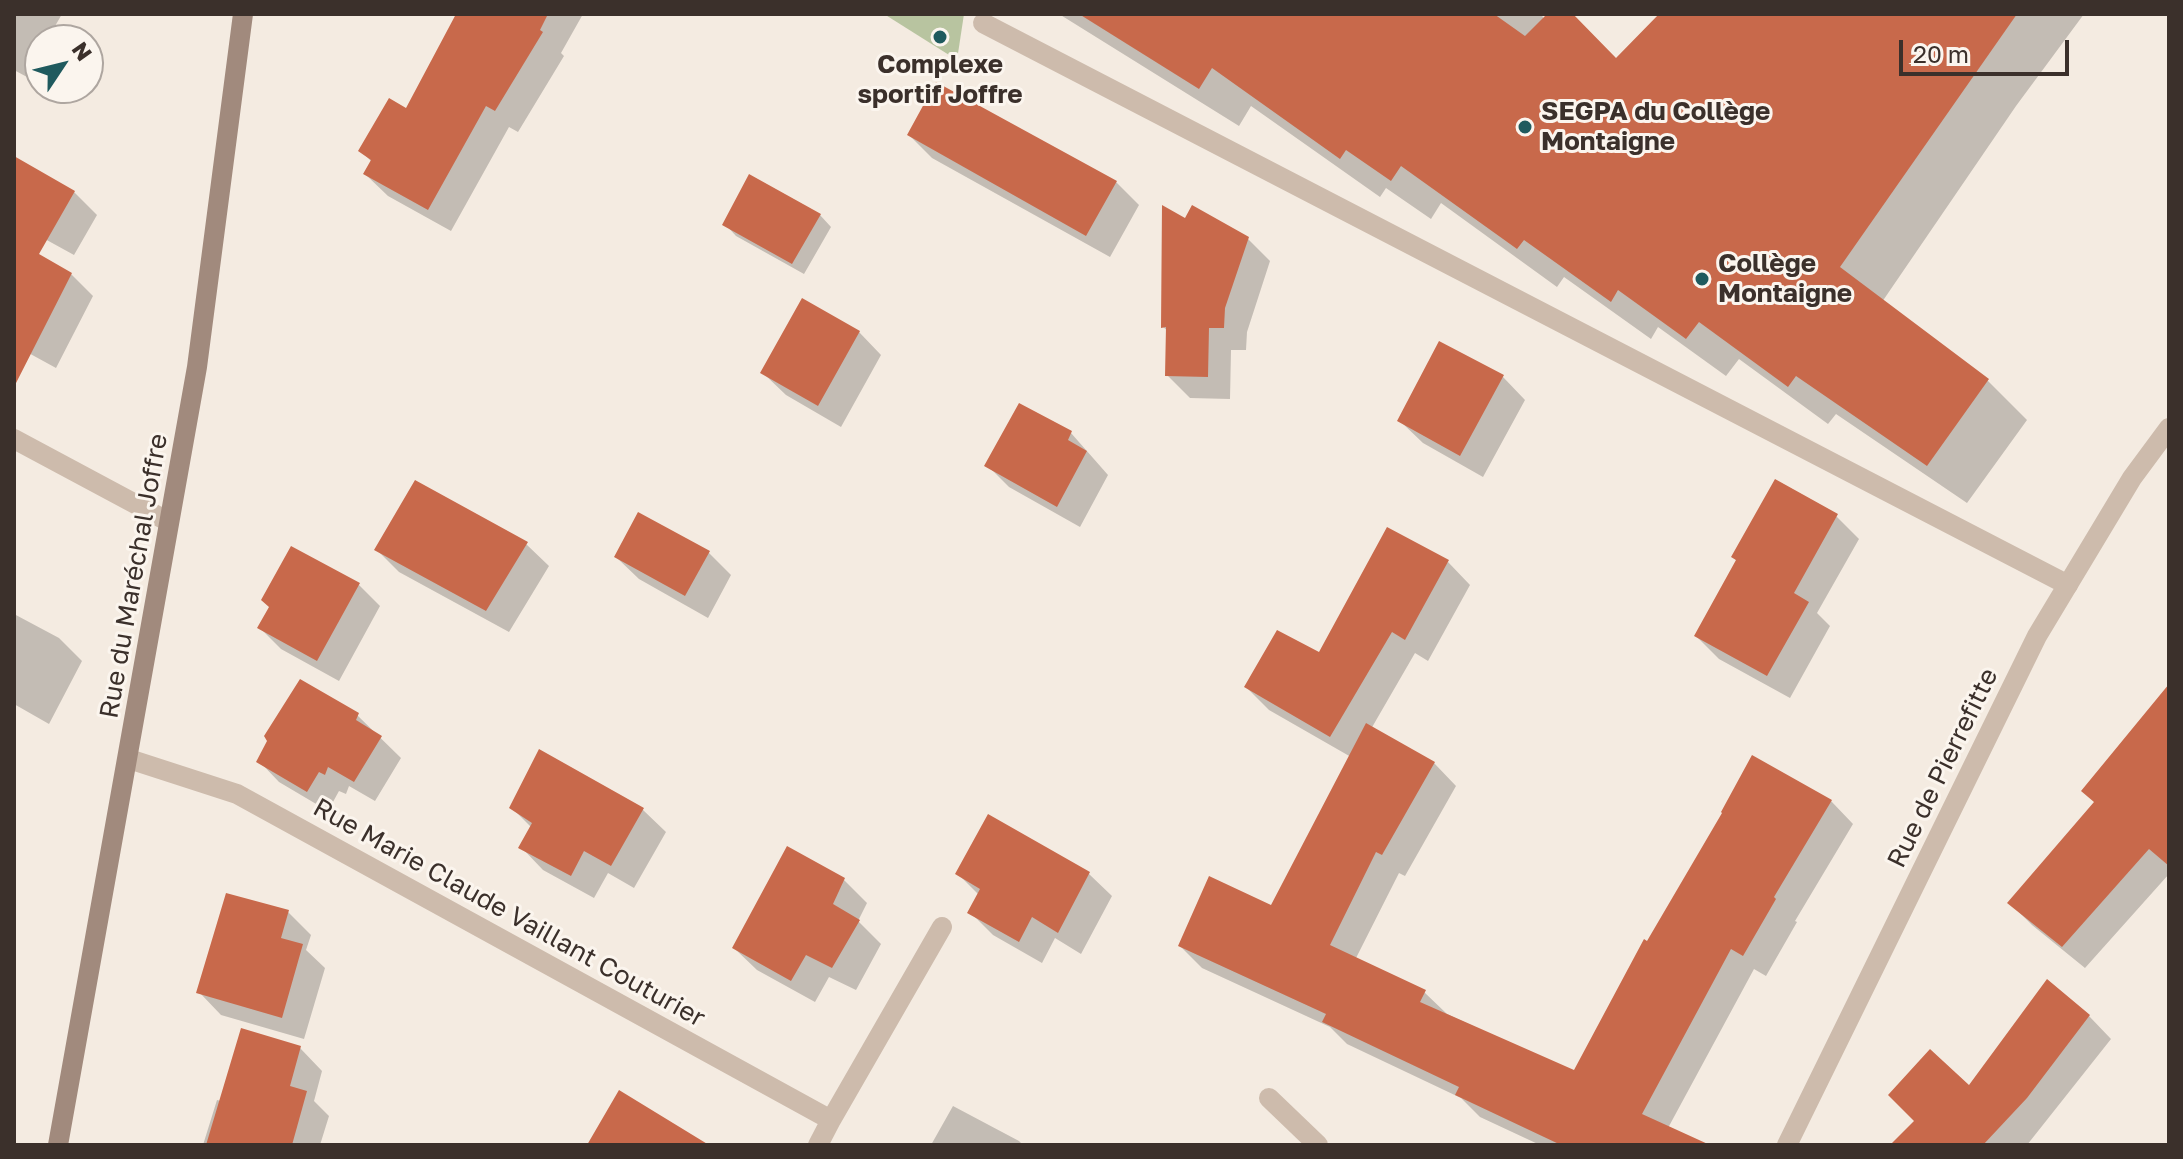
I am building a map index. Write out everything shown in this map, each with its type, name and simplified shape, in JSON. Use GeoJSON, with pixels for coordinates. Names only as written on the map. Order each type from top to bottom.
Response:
{"type":"FeatureCollection","features":[{"type":"Feature","properties":{"kind":"street","name":"Rue du Maréchal Joffre"},"geometry":{"type":"LineString","coordinates":[[58,1145],[197,367],[243,14]]}},
{"type":"Feature","properties":{"kind":"street"},"geometry":{"type":"LineString","coordinates":[[983,23],[2068,585]]}},
{"type":"Feature","properties":{"kind":"street","name":"Rue de Pierrefitte"},"geometry":{"type":"LineString","coordinates":[[1787,1145],[2037,636],[2132,478],[2169,428]]}},
{"type":"Feature","properties":{"kind":"street"},"geometry":{"type":"LineString","coordinates":[[14,439],[169,522]]}},
{"type":"Feature","properties":{"kind":"street","name":"Rue Marie Claude Vaillant Couturier"},"geometry":{"type":"LineString","coordinates":[[129,759],[237,794],[831,1120]]}},
{"type":"Feature","properties":{"kind":"street"},"geometry":{"type":"LineString","coordinates":[[818,1145],[942,927]]}},
{"type":"Feature","properties":{"kind":"street"},"geometry":{"type":"LineString","coordinates":[[1269,1098],[1318,1145]]}},
{"type":"Feature","properties":{"kind":"green space","name":"Complexe sportif Joffre"},"geometry":{"type":"Polygon","coordinates":[[[884,14],[964,14],[957,60],[884,14]]]}},
{"type":"Feature","properties":{"kind":"building"},"geometry":{"type":"Polygon","coordinates":[[[456,14],[548,14],[540,30],[543,32],[495,111],[486,106],[428,210],[363,174],[371,160],[358,151],[389,98],[406,108],[456,14]]]}},
{"type":"Feature","properties":{"kind":"building"},"geometry":{"type":"Polygon","coordinates":[[[1079,14],[1494,14],[1525,36],[1547,14],[1573,14],[1616,58],[1659,14],[2017,14],[1840,267],[1989,379],[1927,466],[1796,376],[1788,387],[1699,322],[1686,339],[1618,290],[1611,302],[1524,240],[1517,249],[1401,166],[1391,181],[1346,150],[1340,159],[1212,68],[1199,89],[1079,14]]]}},
{"type":"Feature","properties":{"kind":"building"},"geometry":{"type":"Polygon","coordinates":[[[936,82],[1117,181],[1086,236],[907,135],[936,82]]]}},
{"type":"Feature","properties":{"kind":"building"},"geometry":{"type":"Polygon","coordinates":[[[14,156],[75,191],[39,254],[72,273],[14,387],[14,156]]]}},
{"type":"Feature","properties":{"kind":"building"},"geometry":{"type":"Polygon","coordinates":[[[749,174],[821,214],[792,264],[722,225],[749,174]]]}},
{"type":"Feature","properties":{"kind":"building"},"geometry":{"type":"Polygon","coordinates":[[[1162,205],[1185,218],[1192,205],[1249,237],[1225,308],[1224,328],[1209,328],[1208,377],[1165,376],[1166,327],[1161,328],[1162,205]]]}},
{"type":"Feature","properties":{"kind":"building"},"geometry":{"type":"Polygon","coordinates":[[[802,298],[860,331],[818,406],[760,373],[802,298]]]}},
{"type":"Feature","properties":{"kind":"building"},"geometry":{"type":"Polygon","coordinates":[[[1439,341],[1504,375],[1460,456],[1397,421],[1439,341]]]}},
{"type":"Feature","properties":{"kind":"building"},"geometry":{"type":"Polygon","coordinates":[[[1019,403],[1072,431],[1068,440],[1087,451],[1057,507],[984,466],[1019,403]]]}},
{"type":"Feature","properties":{"kind":"building"},"geometry":{"type":"Polygon","coordinates":[[[1775,479],[1838,514],[1794,593],[1809,602],[1767,676],[1694,636],[1736,560],[1731,557],[1775,479]]]}},
{"type":"Feature","properties":{"kind":"building"},"geometry":{"type":"Polygon","coordinates":[[[415,480],[528,542],[486,611],[374,550],[415,480]]]}},
{"type":"Feature","properties":{"kind":"building"},"geometry":{"type":"Polygon","coordinates":[[[638,512],[710,551],[685,596],[614,557],[638,512]]]}},
{"type":"Feature","properties":{"kind":"building"},"geometry":{"type":"Polygon","coordinates":[[[1387,527],[1449,560],[1405,640],[1392,632],[1330,737],[1244,687],[1277,630],[1319,652],[1387,527]]]}},
{"type":"Feature","properties":{"kind":"building"},"geometry":{"type":"Polygon","coordinates":[[[291,546],[360,583],[317,661],[257,628],[269,607],[261,600],[291,546]]]}},
{"type":"Feature","properties":{"kind":"building"},"geometry":{"type":"Polygon","coordinates":[[[300,679],[359,713],[356,720],[382,736],[354,782],[328,767],[325,775],[319,772],[307,792],[256,762],[267,741],[264,736],[300,679]]]}},
{"type":"Feature","properties":{"kind":"building"},"geometry":{"type":"Polygon","coordinates":[[[2169,684],[2169,866],[2149,849],[2062,947],[2007,903],[2094,802],[2081,791],[2169,684]]]}},
{"type":"Feature","properties":{"kind":"building"},"geometry":{"type":"Polygon","coordinates":[[[1366,723],[1435,762],[1382,855],[1376,852],[1330,945],[1426,990],[1420,1002],[1574,1070],[1644,939],[1647,941],[1752,755],[1832,800],[1743,956],[1731,949],[1642,1114],[1710,1145],[1561,1145],[1455,1095],[1459,1087],[1322,1022],[1326,1014],[1178,946],[1209,876],[1271,905],[1366,723]]]}},
{"type":"Feature","properties":{"kind":"building"},"geometry":{"type":"Polygon","coordinates":[[[539,749],[644,808],[611,866],[584,851],[571,876],[518,848],[532,823],[509,808],[539,749]]]}},
{"type":"Feature","properties":{"kind":"building"},"geometry":{"type":"Polygon","coordinates":[[[988,814],[1090,872],[1058,933],[1032,917],[1019,942],[967,913],[980,889],[955,874],[988,814]]]}},
{"type":"Feature","properties":{"kind":"building"},"geometry":{"type":"Polygon","coordinates":[[[787,846],[845,878],[833,904],[860,920],[832,968],[806,955],[791,981],[732,948],[787,846]]]}},
{"type":"Feature","properties":{"kind":"building"},"geometry":{"type":"Polygon","coordinates":[[[226,893],[289,910],[281,938],[303,944],[282,1018],[196,993],[226,893]]]}},
{"type":"Feature","properties":{"kind":"building"},"geometry":{"type":"Polygon","coordinates":[[[2047,979],[2090,1015],[2027,1098],[1983,1145],[1890,1145],[1914,1121],[1888,1095],[1930,1049],[1969,1085],[2047,979]]]}},
{"type":"Feature","properties":{"kind":"building"},"geometry":{"type":"Polygon","coordinates":[[[241,1028],[301,1046],[290,1086],[307,1091],[292,1145],[206,1145],[241,1028]]]}},
{"type":"Feature","properties":{"kind":"building"},"geometry":{"type":"Polygon","coordinates":[[[619,1090],[709,1145],[587,1145],[619,1090]]]}},
{"type":"Feature","properties":{"kind":"place","name":"Complexe sportif Joffre"},"geometry":{"type":"Point","coordinates":[940,37]}},
{"type":"Feature","properties":{"kind":"place","name":"SEGPA du Collège Montaigne"},"geometry":{"type":"Point","coordinates":[1525,127]}},
{"type":"Feature","properties":{"kind":"place","name":"Collège Montaigne"},"geometry":{"type":"Point","coordinates":[1702,279]}}]}
